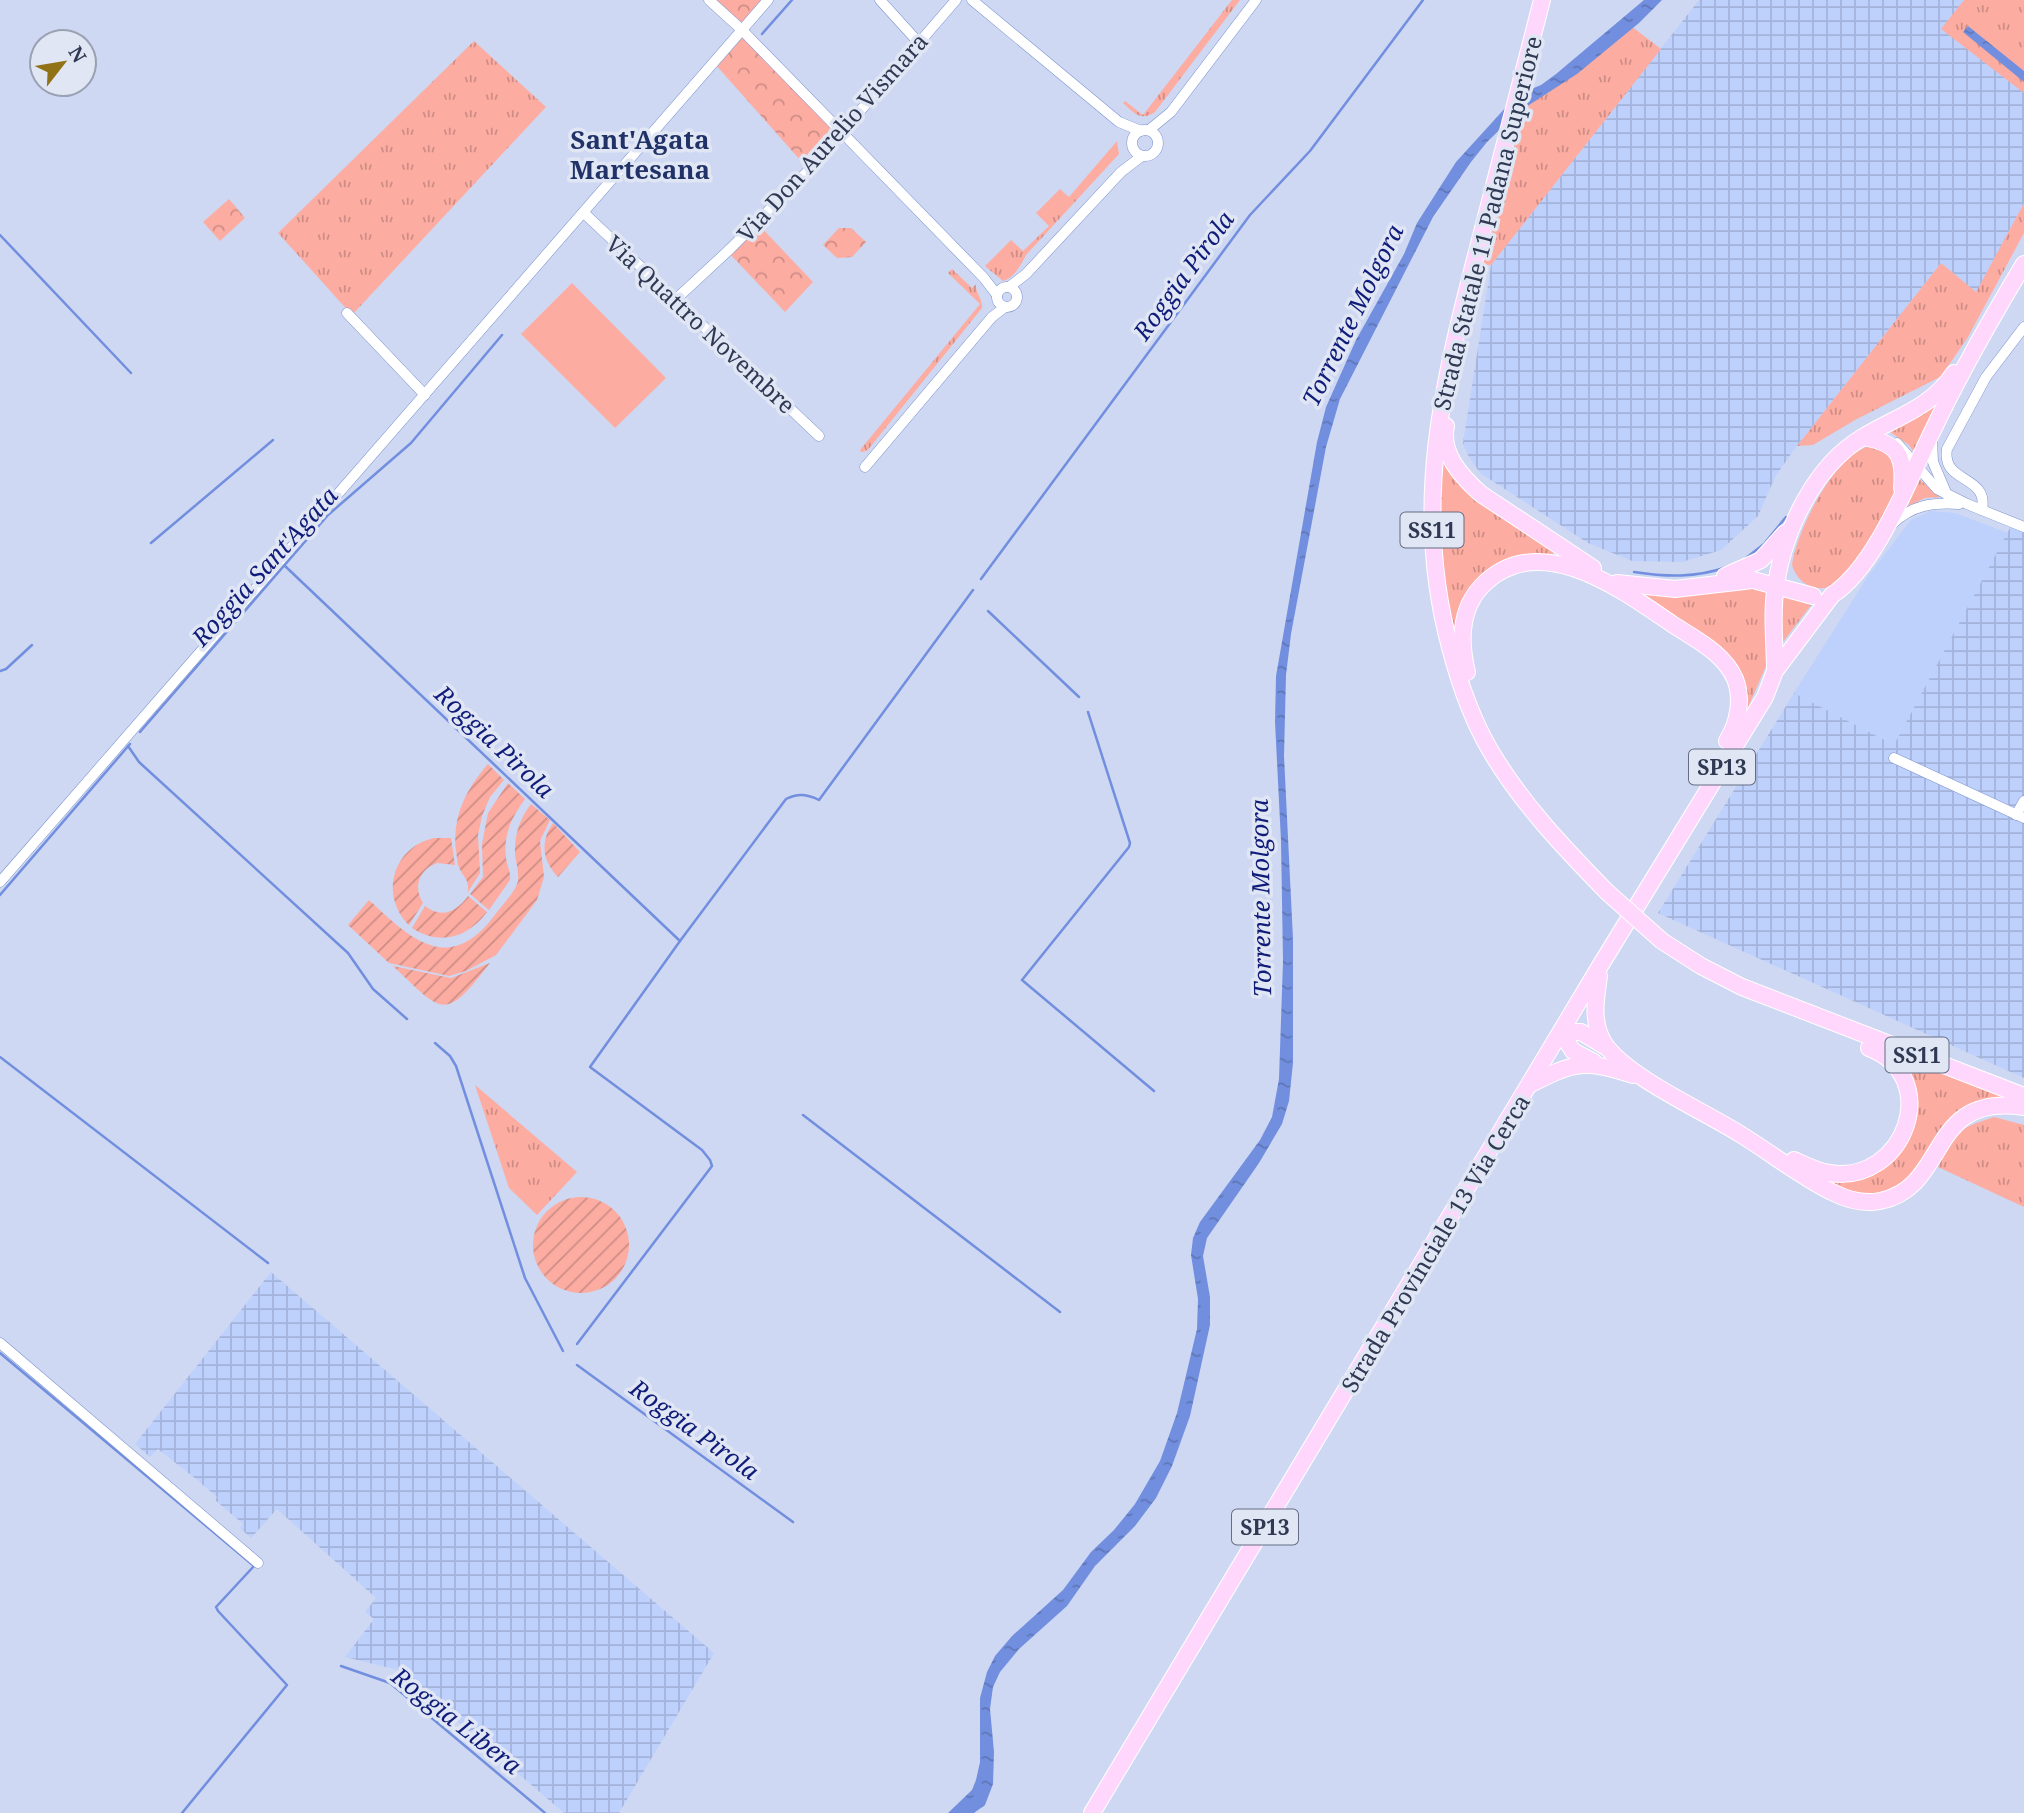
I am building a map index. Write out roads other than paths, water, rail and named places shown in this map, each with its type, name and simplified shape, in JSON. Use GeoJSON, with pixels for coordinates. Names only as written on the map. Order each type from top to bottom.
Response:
{"type":"FeatureCollection","features":[{"type":"Feature","properties":{"kind":"main road","name":"Strada Statale 11 Padana Superiore"},"geometry":{"type":"LineString","coordinates":[[1542,0],[1461,313],[1436,434],[1431,527],[1436,578],[1447,636],[1464,692],[1486,742],[1538,817],[1608,892],[1662,941],[1725,979],[2024,1096]]}},
{"type":"Feature","properties":{"kind":"main road","name":"Strada Provinciale 13 Via Cerca"},"geometry":{"type":"LineString","coordinates":[[1775,671],[1775,587],[1784,550],[1794,523],[1827,469],[1845,450],[1863,437],[1905,417],[1947,383],[1979,338],[2024,264]]}},
{"type":"Feature","properties":{"kind":"main road"},"geometry":{"type":"LineString","coordinates":[[1461,313],[1461,352],[1444,433],[1447,449],[1455,466],[1481,494],[1583,563],[1632,585]]}},
{"type":"Feature","properties":{"kind":"main road","name":"Strada Provinciale 13 Via Cerca"},"geometry":{"type":"LineString","coordinates":[[1092,1813],[1600,966],[1765,697],[1775,671],[1832,595],[1858,570],[1884,531],[1979,338]]}},
{"type":"Feature","properties":{"kind":"main road","name":"SP13"},"geometry":{"type":"LineString","coordinates":[[1863,437],[1886,443],[1900,454],[1903,475],[1901,494]]}},
{"type":"Feature","properties":{"kind":"main road"},"geometry":{"type":"LineString","coordinates":[[1703,585],[1748,568],[1761,560],[1794,523]]}},
{"type":"Feature","properties":{"kind":"main road"},"geometry":{"type":"LineString","coordinates":[[1784,550],[1790,577],[1813,596]]}},
{"type":"Feature","properties":{"kind":"main road"},"geometry":{"type":"LineString","coordinates":[[1486,742],[1463,654],[1462,640],[1464,620],[1477,592],[1488,580],[1502,571],[1529,563],[1548,562],[1608,581],[1665,589],[1753,580],[1813,596],[1832,595]]}},
{"type":"Feature","properties":{"kind":"main road"},"geometry":{"type":"LineString","coordinates":[[1608,581],[1716,653],[1737,683],[1738,707],[1734,730],[1698,790],[1664,861]]}},
{"type":"Feature","properties":{"kind":"main road"},"geometry":{"type":"LineString","coordinates":[[1600,966],[1595,1000],[1596,1017],[1607,1058]]}},
{"type":"Feature","properties":{"kind":"main road"},"geometry":{"type":"LineString","coordinates":[[1738,1132],[1816,1170],[1837,1174],[1855,1171],[1880,1161],[1892,1151],[1904,1134],[1909,1115],[1909,1097],[1905,1080],[1896,1065],[1882,1052],[1843,1037],[1810,1014]]}},
{"type":"Feature","properties":{"kind":"main road"},"geometry":{"type":"LineString","coordinates":[[1561,1031],[1581,1032],[1607,1058],[1738,1132],[1834,1194],[1854,1200],[1871,1202],[1895,1196],[1914,1184],[1946,1133],[1962,1118],[1987,1107],[2024,1107]]}},
{"type":"Feature","properties":{"kind":"main road"},"geometry":{"type":"LineString","coordinates":[[1529,1085],[1570,1066],[1607,1058]]}},
{"type":"Feature","properties":{"kind":"street"},"geometry":{"type":"LineString","coordinates":[[709,0],[742,30],[984,278],[1005,295]]}},
{"type":"Feature","properties":{"kind":"street"},"geometry":{"type":"LineString","coordinates":[[0,882],[768,0]]}},
{"type":"Feature","properties":{"kind":"street"},"geometry":{"type":"LineString","coordinates":[[880,0],[919,43]]}},
{"type":"Feature","properties":{"kind":"street","name":"Via Don Aurelio Vismara"},"geometry":{"type":"LineString","coordinates":[[675,300],[791,188],[956,0]]}},
{"type":"Feature","properties":{"kind":"street"},"geometry":{"type":"LineString","coordinates":[[972,0],[1119,122],[1142,156]]}},
{"type":"Feature","properties":{"kind":"street"},"geometry":{"type":"LineString","coordinates":[[865,467],[992,317],[1005,295],[1121,172],[1142,156],[1154,153],[1171,112],[1256,0]]}},
{"type":"Feature","properties":{"kind":"street"},"geometry":{"type":"LineString","coordinates":[[1121,172],[1136,134],[1145,131],[1171,112]]}},
{"type":"Feature","properties":{"kind":"street"},"geometry":{"type":"LineString","coordinates":[[1119,122],[1156,136],[1158,142]]}},
{"type":"Feature","properties":{"kind":"street","name":"Via Quattro Novembre"},"geometry":{"type":"LineString","coordinates":[[584,212],[819,436]]}},
{"type":"Feature","properties":{"kind":"street"},"geometry":{"type":"LineString","coordinates":[[347,313],[425,395]]}},
{"type":"Feature","properties":{"kind":"street"},"geometry":{"type":"LineString","coordinates":[[1982,510],[1980,491],[1951,470],[1946,460],[1947,449],[1986,377],[2024,327]]}},
{"type":"Feature","properties":{"kind":"street"},"geometry":{"type":"LineString","coordinates":[[1934,428],[1931,446],[1933,463],[1947,495]]}},
{"type":"Feature","properties":{"kind":"street"},"geometry":{"type":"LineString","coordinates":[[1863,437],[1882,435],[1890,438],[1904,449],[1931,483],[1947,495],[2024,527]]}},
{"type":"Feature","properties":{"kind":"street"},"geometry":{"type":"LineString","coordinates":[[1884,531],[1916,507],[1939,503],[1967,504]]}},
{"type":"Feature","properties":{"kind":"street"},"geometry":{"type":"LineString","coordinates":[[1894,758],[2020,817],[2024,802]]}},
{"type":"Feature","properties":{"kind":"street"},"geometry":{"type":"LineString","coordinates":[[0,1343],[258,1563]]}},
{"type":"Feature","properties":{"kind":"water","name":"Torrente Molgora"},"geometry":{"type":"Polygon","coordinates":[[[1644,0],[1662,0],[1639,23],[1577,74],[1518,112],[1471,162],[1433,217],[1340,399],[1326,447],[1291,634],[1286,675],[1284,756],[1293,939],[1293,1063],[1289,1101],[1282,1124],[1259,1163],[1207,1238],[1203,1256],[1210,1297],[1210,1325],[1190,1416],[1172,1466],[1156,1498],[1135,1526],[1095,1566],[1067,1606],[1019,1649],[1000,1672],[993,1687],[990,1709],[994,1752],[993,1784],[985,1805],[974,1813],[948,1813],[972,1790],[976,1780],[980,1762],[980,1698],[987,1672],[995,1656],[1012,1636],[1063,1590],[1091,1552],[1114,1530],[1135,1504],[1160,1461],[1177,1413],[1197,1329],[1198,1299],[1191,1255],[1193,1238],[1200,1222],[1260,1140],[1272,1117],[1279,1079],[1283,961],[1275,722],[1276,676],[1317,442],[1326,407],[1356,340],[1404,254],[1417,223],[1456,162],[1507,106],[1556,74],[1644,0]]]}},
{"type":"Feature","properties":{"kind":"water"},"geometry":{"type":"Polygon","coordinates":[[[1968,26],[2024,71],[2024,82],[1963,32],[1968,26]]]}},
{"type":"Feature","properties":{"kind":"waterway","name":"Roggia Sant'Agata"},"geometry":{"type":"LineString","coordinates":[[762,34],[792,0]]}},
{"type":"Feature","properties":{"kind":"waterway","name":"Roggia Pirola"},"geometry":{"type":"LineString","coordinates":[[981,579],[1250,215],[1310,151],[1423,0]]}},
{"type":"Feature","properties":{"kind":"waterway"},"geometry":{"type":"LineString","coordinates":[[0,235],[131,373]]}},
{"type":"Feature","properties":{"kind":"waterway","name":"Roggia Sant'Agata"},"geometry":{"type":"LineString","coordinates":[[140,732],[328,515],[411,443],[502,335]]}},
{"type":"Feature","properties":{"kind":"waterway"},"geometry":{"type":"LineString","coordinates":[[151,543],[273,440]]}},
{"type":"Feature","properties":{"kind":"waterway"},"geometry":{"type":"LineString","coordinates":[[1746,558],[1764,544],[1786,517]]}},
{"type":"Feature","properties":{"kind":"waterway","name":"Roggia Pirola"},"geometry":{"type":"LineString","coordinates":[[285,566],[680,941],[786,799],[802,795],[819,800],[973,590]]}},
{"type":"Feature","properties":{"kind":"waterway"},"geometry":{"type":"LineString","coordinates":[[1634,572],[1681,576],[1727,567]]}},
{"type":"Feature","properties":{"kind":"waterway"},"geometry":{"type":"LineString","coordinates":[[988,611],[1079,697]]}},
{"type":"Feature","properties":{"kind":"waterway"},"geometry":{"type":"LineString","coordinates":[[0,671],[6,669],[32,645]]}},
{"type":"Feature","properties":{"kind":"waterway"},"geometry":{"type":"LineString","coordinates":[[1088,712],[1130,843],[1022,980],[1154,1091]]}},
{"type":"Feature","properties":{"kind":"waterway","name":"Roggia Sant'Agata"},"geometry":{"type":"LineString","coordinates":[[0,895],[130,744]]}},
{"type":"Feature","properties":{"kind":"waterway","name":"Roggia Pirola"},"geometry":{"type":"LineString","coordinates":[[128,746],[139,762],[348,953],[373,989],[407,1019]]}},
{"type":"Feature","properties":{"kind":"waterway","name":"Roggia Pirola"},"geometry":{"type":"LineString","coordinates":[[577,1344],[712,1166],[702,1150],[590,1067],[680,941]]}},
{"type":"Feature","properties":{"kind":"waterway","name":"Roggia Pirola"},"geometry":{"type":"LineString","coordinates":[[435,1043],[450,1056],[456,1066],[525,1278],[563,1351]]}},
{"type":"Feature","properties":{"kind":"waterway"},"geometry":{"type":"LineString","coordinates":[[0,1057],[268,1263]]}},
{"type":"Feature","properties":{"kind":"waterway"},"geometry":{"type":"LineString","coordinates":[[803,1115],[1060,1312]]}},
{"type":"Feature","properties":{"kind":"waterway"},"geometry":{"type":"LineString","coordinates":[[0,1353],[254,1566],[216,1607],[287,1685],[182,1813]]}},
{"type":"Feature","properties":{"kind":"waterway","name":"Roggia Pirola"},"geometry":{"type":"LineString","coordinates":[[577,1365],[793,1522]]}},
{"type":"Feature","properties":{"kind":"waterway","name":"Roggia Libera"},"geometry":{"type":"LineString","coordinates":[[341,1666],[390,1683],[545,1813]]}},
{"type":"Feature","properties":{"kind":"district","name":"Sant'Agata Martesana"},"geometry":{"type":"Point","coordinates":[640,154]}}]}
